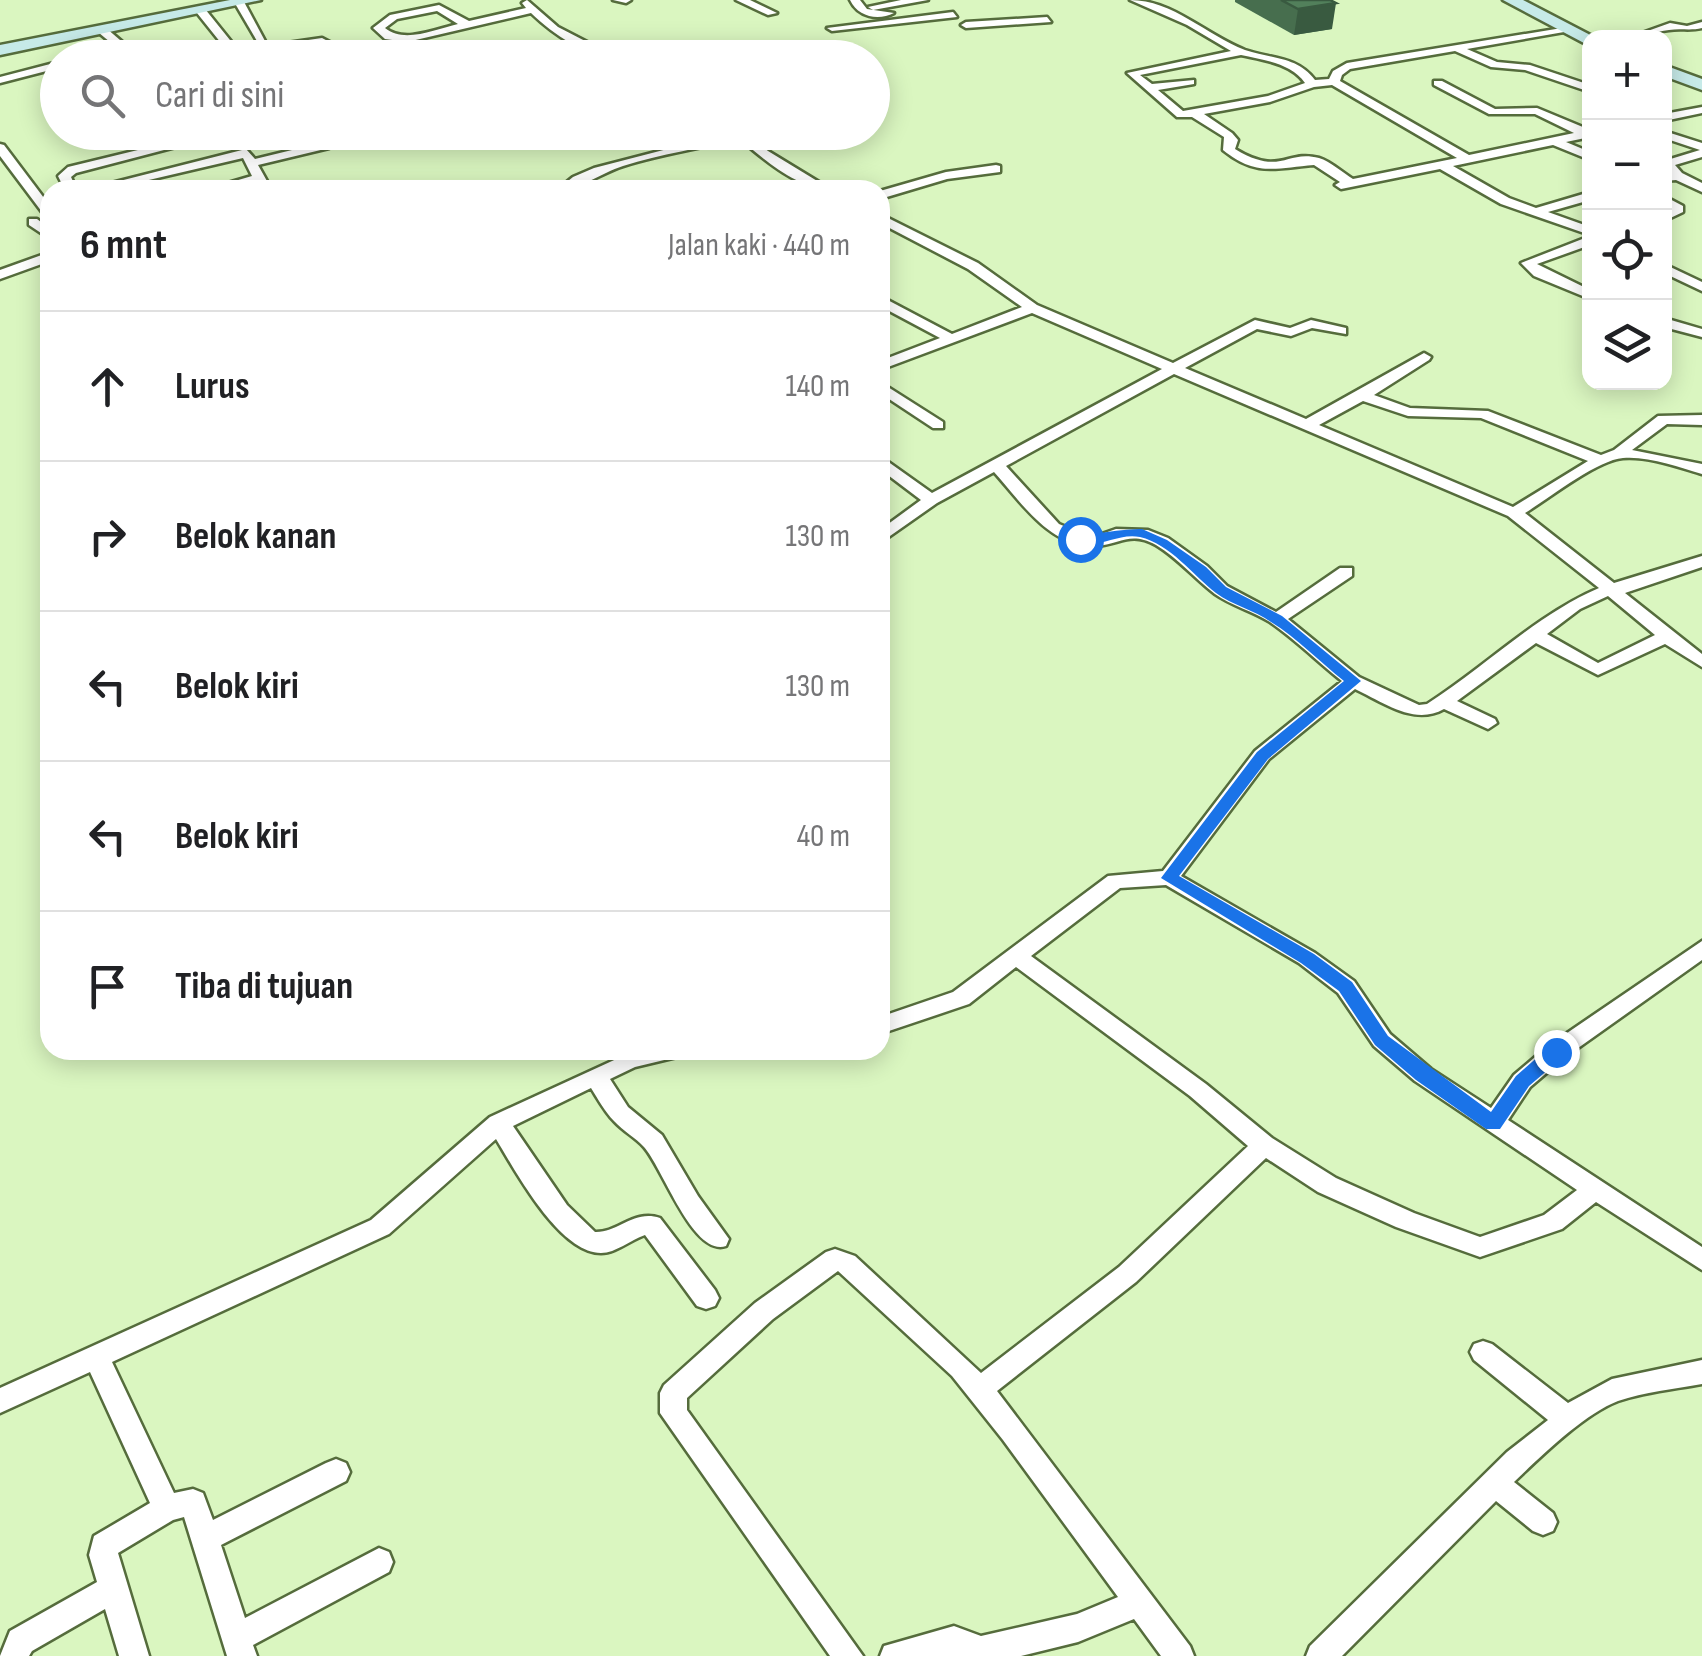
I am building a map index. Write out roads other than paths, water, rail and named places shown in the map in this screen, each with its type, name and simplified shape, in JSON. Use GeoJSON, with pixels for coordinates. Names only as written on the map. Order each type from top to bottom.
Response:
{"type":"FeatureCollection","features":[{"type":"Feature","properties":{"kind":"main road"},"geometry":{"type":"LineString","coordinates":[[1511,0],[1582,37]]}},
{"type":"Feature","properties":{"kind":"main road"},"geometry":{"type":"LineString","coordinates":[[51,40],[244,1]]}},
{"type":"Feature","properties":{"kind":"main road"},"geometry":{"type":"LineString","coordinates":[[0,50],[40,42]]}},
{"type":"Feature","properties":{"kind":"main road"},"geometry":{"type":"LineString","coordinates":[[1672,73],[1702,84]]}},
{"type":"Feature","properties":{"kind":"street"},"geometry":{"type":"LineString","coordinates":[[523,0],[554,29],[576,40]]}},
{"type":"Feature","properties":{"kind":"street"},"geometry":{"type":"LineString","coordinates":[[618,0],[626,0]]}},
{"type":"Feature","properties":{"kind":"street"},"geometry":{"type":"LineString","coordinates":[[745,2],[770,0]]}},
{"type":"Feature","properties":{"kind":"street"},"geometry":{"type":"LineString","coordinates":[[860,3],[923,0]]}},
{"type":"Feature","properties":{"kind":"street"},"geometry":{"type":"LineString","coordinates":[[1135,0],[1191,24],[1241,52],[1282,62],[1304,73],[1312,84]]}},
{"type":"Feature","properties":{"kind":"street"},"geometry":{"type":"LineString","coordinates":[[244,1],[261,39]]}},
{"type":"Feature","properties":{"kind":"street"},"geometry":{"type":"LineString","coordinates":[[745,2],[772,13]]}},
{"type":"Feature","properties":{"kind":"street"},"geometry":{"type":"LineString","coordinates":[[860,3],[874,15]]}},
{"type":"Feature","properties":{"kind":"street"},"geometry":{"type":"LineString","coordinates":[[952,14],[827,25],[940,6],[952,14],[967,25]]}},
{"type":"Feature","properties":{"kind":"street"},"geometry":{"type":"LineString","coordinates":[[466,24],[439,8],[394,17],[378,28],[389,37],[407,39],[535,9]]}},
{"type":"Feature","properties":{"kind":"street"},"geometry":{"type":"LineString","coordinates":[[200,11],[224,40]]}},
{"type":"Feature","properties":{"kind":"street"},"geometry":{"type":"LineString","coordinates":[[843,36],[1047,20]]}},
{"type":"Feature","properties":{"kind":"street"},"geometry":{"type":"LineString","coordinates":[[1657,30],[1666,27],[1686,30],[1702,25]]}},
{"type":"Feature","properties":{"kind":"street"},"geometry":{"type":"LineString","coordinates":[[1334,82],[1336,72],[1347,66],[1564,29]]}},
{"type":"Feature","properties":{"kind":"street"},"geometry":{"type":"LineString","coordinates":[[102,30],[112,40]]}},
{"type":"Feature","properties":{"kind":"street"},"geometry":{"type":"LineString","coordinates":[[1453,46],[1496,65],[1526,67],[1582,86]]}},
{"type":"Feature","properties":{"kind":"street"},"geometry":{"type":"LineString","coordinates":[[1241,52],[1133,71],[1178,114],[1270,99],[1312,84],[1334,82],[1467,159]]}},
{"type":"Feature","properties":{"kind":"street"},"geometry":{"type":"LineString","coordinates":[[0,80],[40,70]]}},
{"type":"Feature","properties":{"kind":"street"},"geometry":{"type":"LineString","coordinates":[[1149,88],[1190,82]]}},
{"type":"Feature","properties":{"kind":"street"},"geometry":{"type":"LineString","coordinates":[[1438,82],[1493,112],[1537,111],[1582,132]]}},
{"type":"Feature","properties":{"kind":"street"},"geometry":{"type":"LineString","coordinates":[[1672,116],[1702,110]]}},
{"type":"Feature","properties":{"kind":"street"},"geometry":{"type":"LineString","coordinates":[[1194,113],[1228,135],[1232,140],[1228,150],[1260,169],[1316,161],[1345,184],[1582,135]]}},
{"type":"Feature","properties":{"kind":"street"},"geometry":{"type":"LineString","coordinates":[[1672,137],[1702,150]]}},
{"type":"Feature","properties":{"kind":"street"},"geometry":{"type":"LineString","coordinates":[[1555,140],[1582,152]]}},
{"type":"Feature","properties":{"kind":"street"},"geometry":{"type":"LineString","coordinates":[[0,148],[40,201]]}},
{"type":"Feature","properties":{"kind":"street"},"geometry":{"type":"LineString","coordinates":[[66,180],[64,176],[72,170],[154,150]]}},
{"type":"Feature","properties":{"kind":"street"},"geometry":{"type":"LineString","coordinates":[[245,150],[261,180]]}},
{"type":"Feature","properties":{"kind":"street"},"geometry":{"type":"LineString","coordinates":[[166,180],[284,150]]}},
{"type":"Feature","properties":{"kind":"street"},"geometry":{"type":"LineString","coordinates":[[576,180],[683,150]]}},
{"type":"Feature","properties":{"kind":"street"},"geometry":{"type":"LineString","coordinates":[[760,150],[809,180]]}},
{"type":"Feature","properties":{"kind":"street"},"geometry":{"type":"LineString","coordinates":[[1672,162],[1702,150]]}},
{"type":"Feature","properties":{"kind":"street"},"geometry":{"type":"LineString","coordinates":[[1687,158],[1702,164]]}},
{"type":"Feature","properties":{"kind":"street"},"geometry":{"type":"LineString","coordinates":[[1442,165],[1533,212],[1582,228]]}},
{"type":"Feature","properties":{"kind":"street"},"geometry":{"type":"LineString","coordinates":[[890,192],[946,176],[996,169]]}},
{"type":"Feature","properties":{"kind":"street"},"geometry":{"type":"LineString","coordinates":[[0,175],[17,171]]}},
{"type":"Feature","properties":{"kind":"street"},"geometry":{"type":"LineString","coordinates":[[1672,177],[1700,186]]}},
{"type":"Feature","properties":{"kind":"street"},"geometry":{"type":"LineString","coordinates":[[1533,212],[1582,198]]}},
{"type":"Feature","properties":{"kind":"street"},"geometry":{"type":"LineString","coordinates":[[33,222],[40,227]]}},
{"type":"Feature","properties":{"kind":"street"},"geometry":{"type":"LineString","coordinates":[[890,225],[973,266],[1032,308],[1514,513],[1572,553],[1610,590],[1702,662]]}},
{"type":"Feature","properties":{"kind":"street"},"geometry":{"type":"LineString","coordinates":[[1582,243],[1528,264],[1582,292]]}},
{"type":"Feature","properties":{"kind":"street"},"geometry":{"type":"LineString","coordinates":[[0,276],[40,260]]}},
{"type":"Feature","properties":{"kind":"street"},"geometry":{"type":"LineString","coordinates":[[1672,272],[1702,287]]}},
{"type":"Feature","properties":{"kind":"street"},"geometry":{"type":"LineString","coordinates":[[890,305],[952,339]]}},
{"type":"Feature","properties":{"kind":"street"},"geometry":{"type":"LineString","coordinates":[[890,362],[1032,308]]}},
{"type":"Feature","properties":{"kind":"street"},"geometry":{"type":"LineString","coordinates":[[890,530],[930,500],[998,467],[1255,324],[1291,332],[1312,324],[1342,331]]}},
{"type":"Feature","properties":{"kind":"street"},"geometry":{"type":"LineString","coordinates":[[1672,324],[1702,333]]}},
{"type":"Feature","properties":{"kind":"street"},"geometry":{"type":"LineString","coordinates":[[1307,424],[1362,396],[1424,357]]}},
{"type":"Feature","properties":{"kind":"street"},"geometry":{"type":"LineString","coordinates":[[890,393],[938,425]]}},
{"type":"Feature","properties":{"kind":"street"},"geometry":{"type":"LineString","coordinates":[[1362,396],[1408,412],[1482,414],[1601,461]]}},
{"type":"Feature","properties":{"kind":"street"},"geometry":{"type":"LineString","coordinates":[[1514,513],[1619,454],[1663,419],[1702,420]]}},
{"type":"Feature","properties":{"kind":"street"},"geometry":{"type":"LineString","coordinates":[[1619,454],[1665,458],[1702,469]]}},
{"type":"Feature","properties":{"kind":"street"},"geometry":{"type":"LineString","coordinates":[[998,467],[1053,527],[1080,539],[1097,541],[1116,534],[1142,533],[1201,570],[1221,590],[1277,619],[1353,681],[1417,711],[1444,702],[1574,605],[1702,561]]}},
{"type":"Feature","properties":{"kind":"street"},"geometry":{"type":"LineString","coordinates":[[890,470],[930,500]]}},
{"type":"Feature","properties":{"kind":"street"},"geometry":{"type":"LineString","coordinates":[[1277,619],[1346,572]]}},
{"type":"Feature","properties":{"kind":"street"},"geometry":{"type":"LineString","coordinates":[[1535,635],[1598,670],[1667,636]]}},
{"type":"Feature","properties":{"kind":"street"},"geometry":{"type":"LineString","coordinates":[[1169,878],[1262,755],[1353,681]]}},
{"type":"Feature","properties":{"kind":"street"},"geometry":{"type":"LineString","coordinates":[[1444,702],[1488,723]]}},
{"type":"Feature","properties":{"kind":"street"},"geometry":{"type":"LineString","coordinates":[[890,1023],[961,998],[1115,881],[1169,878],[1308,958],[1346,986],[1382,1040],[1423,1075],[1702,1260]]}},
{"type":"Feature","properties":{"kind":"street"},"geometry":{"type":"LineString","coordinates":[[1493,1124],[1522,1081],[1556,1052],[1702,949]]}},
{"type":"Feature","properties":{"kind":"street"},"geometry":{"type":"LineString","coordinates":[[1016,956],[1198,1090],[1264,1144],[1343,1192],[1404,1220],[1480,1247],[1553,1222],[1596,1189]]}},
{"type":"Feature","properties":{"kind":"street"},"geometry":{"type":"LineString","coordinates":[[0,1401],[380,1227],[498,1122],[629,1060]]}},
{"type":"Feature","properties":{"kind":"street"},"geometry":{"type":"LineString","coordinates":[[595,1076],[620,1112],[654,1142],[689,1204],[717,1238]]}},
{"type":"Feature","properties":{"kind":"street"},"geometry":{"type":"LineString","coordinates":[[498,1122],[569,1225],[590,1242],[603,1244],[635,1224],[651,1225],[706,1298]]}},
{"type":"Feature","properties":{"kind":"street"},"geometry":{"type":"LineString","coordinates":[[978,1389],[1076,1318],[1209,1201],[1264,1144]]}},
{"type":"Feature","properties":{"kind":"street"},"geometry":{"type":"LineString","coordinates":[[848,1656],[683,1427],[674,1413],[673,1393],[764,1311],[835,1259],[846,1264],[961,1368],[1179,1656]]}},
{"type":"Feature","properties":{"kind":"street"},"geometry":{"type":"LineString","coordinates":[[1483,1352],[1567,1419]]}},
{"type":"Feature","properties":{"kind":"street"},"geometry":{"type":"LineString","coordinates":[[96,1357],[168,1508]]}},
{"type":"Feature","properties":{"kind":"street"},"geometry":{"type":"LineString","coordinates":[[1321,1656],[1495,1484],[1567,1419],[1612,1391],[1702,1372]]}},
{"type":"Feature","properties":{"kind":"street"},"geometry":{"type":"LineString","coordinates":[[205,1540],[336,1472]]}},
{"type":"Feature","properties":{"kind":"street"},"geometry":{"type":"LineString","coordinates":[[1495,1484],[1543,1522]]}},
{"type":"Feature","properties":{"kind":"street"},"geometry":{"type":"LineString","coordinates":[[134,1656],[103,1555],[104,1546],[168,1508],[192,1502],[239,1647],[379,1562]]}},
{"type":"Feature","properties":{"kind":"street"},"geometry":{"type":"LineString","coordinates":[[10,1652],[115,1586]]}},
{"type":"Feature","properties":{"kind":"street"},"geometry":{"type":"LineString","coordinates":[[894,1656],[954,1641],[981,1651],[1078,1628],[1138,1603]]}}]}
